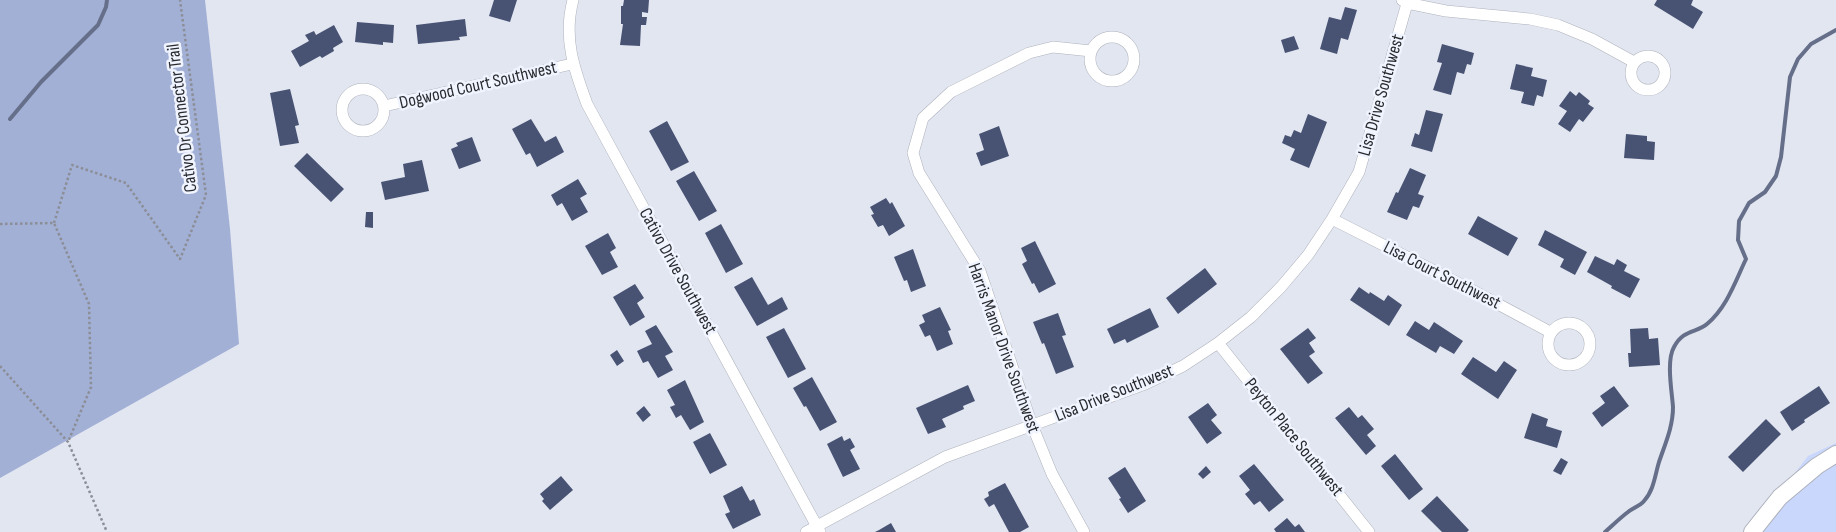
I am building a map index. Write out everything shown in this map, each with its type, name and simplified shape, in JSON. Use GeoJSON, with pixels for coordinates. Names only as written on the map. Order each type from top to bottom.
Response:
{"type":"FeatureCollection","features":[{"type":"Feature","properties":{"kind":"street","name":"Cativo Drive Southwest"},"geometry":{"type":"LineString","coordinates":[[573,0],[569,36],[572,64],[587,104],[819,529]]}},
{"type":"Feature","properties":{"kind":"street"},"geometry":{"type":"LineString","coordinates":[[1406,1],[1446,11],[1558,25],[1592,39],[1634,62]]}},
{"type":"Feature","properties":{"kind":"street","name":"Lisa Drive Southwest"},"geometry":{"type":"LineString","coordinates":[[806,532],[819,529],[945,457],[1145,384],[1183,366],[1218,343],[1251,317],[1281,287],[1308,255],[1332,219],[1359,172],[1406,1]]}},
{"type":"Feature","properties":{"kind":"street","name":"Harris Manor Drive Southwest"},"geometry":{"type":"LineString","coordinates":[[1084,532],[1052,474],[1032,425],[980,271],[919,172],[913,153],[923,118],[951,92],[1029,52],[1053,47],[1091,51]]}},
{"type":"Feature","properties":{"kind":"street","name":"Dogwood Court Southwest"},"geometry":{"type":"LineString","coordinates":[[384,106],[572,64]]}},
{"type":"Feature","properties":{"kind":"street","name":"Lisa Court Southwest"},"geometry":{"type":"LineString","coordinates":[[1332,219],[1550,332]]}},
{"type":"Feature","properties":{"kind":"street","name":"Peyton Place Southwest"},"geometry":{"type":"LineString","coordinates":[[1218,343],[1369,532]]}},
{"type":"Feature","properties":{"kind":"street"},"geometry":{"type":"LineString","coordinates":[[1752,532],[1780,497],[1817,466],[1836,454]]}},
{"type":"Feature","properties":{"kind":"path","name":"Cativo Dr Connector Trail"},"geometry":{"type":"LineString","coordinates":[[54,223],[72,165],[126,183],[180,259],[206,195],[180,0]]}},
{"type":"Feature","properties":{"kind":"path"},"geometry":{"type":"LineString","coordinates":[[0,224],[54,223],[89,304],[91,387],[68,442]]}},
{"type":"Feature","properties":{"kind":"path"},"geometry":{"type":"LineString","coordinates":[[0,366],[68,442],[107,532]]}},
{"type":"Feature","properties":{"kind":"shaded area"},"geometry":{"type":"Polygon","coordinates":[[[0,0],[205,0],[230,229],[239,344],[0,478],[0,0]]]}},
{"type":"Feature","properties":{"kind":"shaded area"},"geometry":{"type":"Polygon","coordinates":[[[1836,443],[1836,532],[1749,532],[1808,456],[1836,443]]]}},
{"type":"Feature","properties":{"kind":"building"},"geometry":{"type":"Polygon","coordinates":[[[494,0],[517,0],[510,22],[489,16],[494,0]]]}},
{"type":"Feature","properties":{"kind":"building"},"geometry":{"type":"Polygon","coordinates":[[[624,0],[649,0],[648,13],[642,12],[642,17],[647,17],[646,25],[641,25],[640,46],[620,45],[623,24],[621,24],[621,6],[623,6],[624,0]]]}},
{"type":"Feature","properties":{"kind":"building"},"geometry":{"type":"Polygon","coordinates":[[[1657,0],[1693,0],[1691,5],[1703,12],[1693,29],[1654,5],[1657,0]]]}},
{"type":"Feature","properties":{"kind":"building"},"geometry":{"type":"Polygon","coordinates":[[[1345,7],[1357,10],[1348,40],[1341,38],[1337,54],[1320,49],[1329,17],[1341,20],[1345,7]]]}},
{"type":"Feature","properties":{"kind":"building"},"geometry":{"type":"Polygon","coordinates":[[[465,19],[467,36],[459,37],[460,40],[418,44],[416,25],[465,19]]]}},
{"type":"Feature","properties":{"kind":"building"},"geometry":{"type":"Polygon","coordinates":[[[357,22],[394,25],[393,43],[383,42],[383,45],[355,42],[357,22]]]}},
{"type":"Feature","properties":{"kind":"building"},"geometry":{"type":"Polygon","coordinates":[[[334,25],[343,42],[333,48],[334,51],[322,58],[320,56],[300,67],[291,51],[309,41],[305,35],[314,31],[316,35],[334,25]]]}},
{"type":"Feature","properties":{"kind":"building"},"geometry":{"type":"Polygon","coordinates":[[[1294,36],[1299,49],[1285,53],[1281,40],[1294,36]]]}},
{"type":"Feature","properties":{"kind":"building"},"geometry":{"type":"Polygon","coordinates":[[[1442,44],[1474,53],[1471,65],[1467,64],[1464,74],[1457,72],[1451,95],[1433,90],[1442,63],[1437,62],[1442,44]]]}},
{"type":"Feature","properties":{"kind":"building"},"geometry":{"type":"Polygon","coordinates":[[[1516,64],[1533,68],[1531,76],[1547,80],[1543,97],[1537,95],[1534,106],[1521,103],[1524,92],[1510,89],[1516,64]]]}},
{"type":"Feature","properties":{"kind":"building"},"geometry":{"type":"Polygon","coordinates":[[[290,89],[299,125],[295,126],[299,143],[280,146],[270,93],[290,89]]]}},
{"type":"Feature","properties":{"kind":"building"},"geometry":{"type":"Polygon","coordinates":[[[1570,91],[1576,96],[1579,92],[1590,101],[1588,104],[1594,108],[1583,122],[1579,119],[1570,132],[1558,124],[1567,111],[1559,106],[1570,91]]]}},
{"type":"Feature","properties":{"kind":"building"},"geometry":{"type":"Polygon","coordinates":[[[1426,110],[1443,114],[1432,152],[1411,146],[1415,133],[1419,135],[1426,110]]]}},
{"type":"Feature","properties":{"kind":"building"},"geometry":{"type":"Polygon","coordinates":[[[1308,114],[1327,122],[1309,168],[1290,160],[1295,149],[1282,143],[1285,135],[1291,137],[1294,130],[1301,133],[1308,114]]]}},
{"type":"Feature","properties":{"kind":"building"},"geometry":{"type":"Polygon","coordinates":[[[531,119],[545,142],[556,136],[564,152],[537,167],[530,153],[526,155],[512,129],[531,119]]]}},
{"type":"Feature","properties":{"kind":"building"},"geometry":{"type":"Polygon","coordinates":[[[667,121],[689,162],[671,171],[649,131],[667,121]]]}},
{"type":"Feature","properties":{"kind":"building"},"geometry":{"type":"Polygon","coordinates":[[[999,126],[1009,156],[981,166],[976,153],[984,150],[979,134],[999,126]]]}},
{"type":"Feature","properties":{"kind":"building"},"geometry":{"type":"Polygon","coordinates":[[[1626,134],[1647,136],[1647,141],[1655,142],[1654,160],[1624,158],[1626,134]]]}},
{"type":"Feature","properties":{"kind":"building"},"geometry":{"type":"Polygon","coordinates":[[[472,137],[481,161],[459,169],[451,149],[458,146],[456,143],[472,137]]]}},
{"type":"Feature","properties":{"kind":"building"},"geometry":{"type":"Polygon","coordinates":[[[307,153],[344,189],[331,202],[294,166],[307,153]]]}},
{"type":"Feature","properties":{"kind":"building"},"geometry":{"type":"Polygon","coordinates":[[[422,160],[429,191],[385,200],[381,182],[405,177],[403,164],[422,160]]]}},
{"type":"Feature","properties":{"kind":"building"},"geometry":{"type":"Polygon","coordinates":[[[1410,168],[1426,175],[1418,194],[1424,196],[1419,208],[1413,206],[1407,220],[1387,212],[1410,168]]]}},
{"type":"Feature","properties":{"kind":"building"},"geometry":{"type":"Polygon","coordinates":[[[694,171],[717,211],[699,221],[676,181],[694,171]]]}},
{"type":"Feature","properties":{"kind":"building"},"geometry":{"type":"Polygon","coordinates":[[[578,179],[587,194],[580,198],[588,212],[572,221],[562,203],[557,206],[551,195],[578,179]]]}},
{"type":"Feature","properties":{"kind":"building"},"geometry":{"type":"Polygon","coordinates":[[[886,198],[890,204],[892,202],[905,226],[889,236],[883,225],[878,227],[871,215],[874,214],[870,207],[886,198]]]}},
{"type":"Feature","properties":{"kind":"building"},"geometry":{"type":"Polygon","coordinates":[[[366,212],[373,212],[373,228],[365,227],[366,212]]]}},
{"type":"Feature","properties":{"kind":"building"},"geometry":{"type":"Polygon","coordinates":[[[1478,216],[1518,238],[1508,256],[1468,234],[1478,216]]]}},
{"type":"Feature","properties":{"kind":"building"},"geometry":{"type":"Polygon","coordinates":[[[721,224],[743,264],[726,273],[705,233],[721,224]]]}},
{"type":"Feature","properties":{"kind":"building"},"geometry":{"type":"Polygon","coordinates":[[[1545,230],[1587,252],[1575,275],[1560,267],[1564,259],[1538,245],[1545,230]]]}},
{"type":"Feature","properties":{"kind":"building"},"geometry":{"type":"Polygon","coordinates":[[[608,233],[616,248],[610,252],[618,267],[602,275],[585,246],[608,233]]]}},
{"type":"Feature","properties":{"kind":"building"},"geometry":{"type":"Polygon","coordinates":[[[1035,241],[1056,284],[1039,293],[1022,264],[1027,261],[1021,248],[1035,241]]]}},
{"type":"Feature","properties":{"kind":"building"},"geometry":{"type":"Polygon","coordinates":[[[913,249],[926,286],[911,292],[907,280],[904,281],[894,257],[913,249]]]}},
{"type":"Feature","properties":{"kind":"building"},"geometry":{"type":"Polygon","coordinates":[[[1595,256],[1614,265],[1617,259],[1627,265],[1624,271],[1640,279],[1630,298],[1587,272],[1595,256]]]}},
{"type":"Feature","properties":{"kind":"building"},"geometry":{"type":"Polygon","coordinates":[[[1205,268],[1217,284],[1178,314],[1166,298],[1205,268]]]}},
{"type":"Feature","properties":{"kind":"building"},"geometry":{"type":"Polygon","coordinates":[[[752,277],[768,305],[782,297],[788,309],[757,326],[734,287],[752,277]]]}},
{"type":"Feature","properties":{"kind":"building"},"geometry":{"type":"Polygon","coordinates":[[[635,284],[644,298],[637,303],[645,317],[630,326],[613,297],[635,284]]]}},
{"type":"Feature","properties":{"kind":"building"},"geometry":{"type":"Polygon","coordinates":[[[1359,287],[1384,301],[1388,295],[1402,305],[1389,326],[1350,300],[1359,287]]]}},
{"type":"Feature","properties":{"kind":"building"},"geometry":{"type":"Polygon","coordinates":[[[940,307],[951,330],[948,331],[953,344],[937,351],[930,335],[925,337],[919,325],[925,322],[922,315],[940,307]]]}},
{"type":"Feature","properties":{"kind":"building"},"geometry":{"type":"Polygon","coordinates":[[[1150,308],[1159,327],[1127,343],[1125,339],[1114,344],[1107,329],[1150,308]]]}},
{"type":"Feature","properties":{"kind":"building"},"geometry":{"type":"Polygon","coordinates":[[[1058,313],[1066,335],[1062,336],[1074,367],[1056,374],[1044,343],[1042,344],[1033,322],[1058,313]]]}},
{"type":"Feature","properties":{"kind":"building"},"geometry":{"type":"Polygon","coordinates":[[[1415,321],[1429,330],[1434,322],[1463,341],[1454,354],[1440,346],[1436,353],[1406,335],[1415,321]]]}},
{"type":"Feature","properties":{"kind":"building"},"geometry":{"type":"Polygon","coordinates":[[[656,325],[673,352],[665,356],[673,370],[658,378],[648,361],[643,363],[637,351],[652,344],[645,331],[656,325]]]}},
{"type":"Feature","properties":{"kind":"building"},"geometry":{"type":"Polygon","coordinates":[[[784,328],[806,369],[788,378],[766,337],[784,328]]]}},
{"type":"Feature","properties":{"kind":"building"},"geometry":{"type":"Polygon","coordinates":[[[1308,328],[1316,338],[1309,343],[1315,352],[1309,356],[1323,373],[1308,384],[1280,349],[1308,328]]]}},
{"type":"Feature","properties":{"kind":"building"},"geometry":{"type":"Polygon","coordinates":[[[1648,328],[1649,339],[1658,338],[1660,365],[1629,367],[1628,353],[1631,353],[1630,329],[1648,328]]]}},
{"type":"Feature","properties":{"kind":"building"},"geometry":{"type":"Polygon","coordinates":[[[617,350],[624,361],[617,366],[610,355],[617,350]]]}},
{"type":"Feature","properties":{"kind":"building"},"geometry":{"type":"Polygon","coordinates":[[[1473,357],[1496,372],[1504,361],[1517,370],[1498,399],[1461,374],[1473,357]]]}},
{"type":"Feature","properties":{"kind":"building"},"geometry":{"type":"Polygon","coordinates":[[[812,377],[837,422],[820,431],[793,388],[812,377]]]}},
{"type":"Feature","properties":{"kind":"building"},"geometry":{"type":"Polygon","coordinates":[[[685,380],[704,422],[690,430],[681,415],[676,418],[670,407],[675,405],[667,390],[685,380]]]}},
{"type":"Feature","properties":{"kind":"building"},"geometry":{"type":"Polygon","coordinates":[[[968,385],[975,401],[963,406],[964,409],[942,419],[946,427],[928,434],[916,408],[968,385]]]}},
{"type":"Feature","properties":{"kind":"building"},"geometry":{"type":"Polygon","coordinates":[[[1614,386],[1629,406],[1602,427],[1592,413],[1605,403],[1600,396],[1614,386]]]}},
{"type":"Feature","properties":{"kind":"building"},"geometry":{"type":"Polygon","coordinates":[[[1819,386],[1830,403],[1804,420],[1805,422],[1792,431],[1780,412],[1819,386]]]}},
{"type":"Feature","properties":{"kind":"building"},"geometry":{"type":"Polygon","coordinates":[[[1208,403],[1217,415],[1211,420],[1222,433],[1207,444],[1188,417],[1208,403]]]}},
{"type":"Feature","properties":{"kind":"building"},"geometry":{"type":"Polygon","coordinates":[[[644,406],[651,415],[643,422],[636,413],[644,406]]]}},
{"type":"Feature","properties":{"kind":"building"},"geometry":{"type":"Polygon","coordinates":[[[1349,407],[1358,418],[1362,415],[1374,429],[1367,435],[1376,446],[1366,455],[1335,418],[1349,407]]]}},
{"type":"Feature","properties":{"kind":"building"},"geometry":{"type":"Polygon","coordinates":[[[1532,413],[1548,419],[1546,426],[1562,431],[1557,448],[1524,438],[1532,413]]]}},
{"type":"Feature","properties":{"kind":"building"},"geometry":{"type":"Polygon","coordinates":[[[1766,419],[1781,434],[1743,472],[1728,457],[1766,419]]]}},
{"type":"Feature","properties":{"kind":"building"},"geometry":{"type":"Polygon","coordinates":[[[710,433],[727,465],[710,474],[693,442],[710,433]]]}},
{"type":"Feature","properties":{"kind":"building"},"geometry":{"type":"Polygon","coordinates":[[[842,436],[844,441],[850,438],[855,447],[850,450],[860,469],[843,477],[827,444],[842,436]]]}},
{"type":"Feature","properties":{"kind":"building"},"geometry":{"type":"Polygon","coordinates":[[[1395,454],[1423,489],[1409,500],[1381,466],[1395,454]]]}},
{"type":"Feature","properties":{"kind":"building"},"geometry":{"type":"Polygon","coordinates":[[[1561,458],[1568,462],[1561,475],[1553,471],[1561,458]]]}},
{"type":"Feature","properties":{"kind":"building"},"geometry":{"type":"Polygon","coordinates":[[[1254,464],[1284,500],[1269,512],[1260,501],[1254,505],[1245,494],[1250,490],[1239,476],[1254,464]]]}},
{"type":"Feature","properties":{"kind":"building"},"geometry":{"type":"Polygon","coordinates":[[[1206,466],[1211,472],[1203,479],[1198,474],[1206,466]]]}},
{"type":"Feature","properties":{"kind":"building"},"geometry":{"type":"Polygon","coordinates":[[[1125,467],[1146,501],[1128,513],[1108,478],[1125,467]]]}},
{"type":"Feature","properties":{"kind":"building"},"geometry":{"type":"Polygon","coordinates":[[[561,476],[573,490],[550,510],[542,501],[544,499],[540,494],[561,476]]]}},
{"type":"Feature","properties":{"kind":"building"},"geometry":{"type":"Polygon","coordinates":[[[1005,483],[1029,527],[1020,532],[1009,532],[994,504],[989,507],[984,499],[989,496],[988,492],[1005,483]]]}},
{"type":"Feature","properties":{"kind":"building"},"geometry":{"type":"Polygon","coordinates":[[[742,486],[750,501],[754,499],[761,515],[733,529],[725,514],[730,512],[723,496],[742,486]]]}},
{"type":"Feature","properties":{"kind":"building"},"geometry":{"type":"Polygon","coordinates":[[[1437,496],[1469,530],[1467,532],[1442,532],[1421,511],[1437,496]]]}},
{"type":"Feature","properties":{"kind":"building"},"geometry":{"type":"Polygon","coordinates":[[[1287,518],[1295,527],[1299,524],[1305,532],[1276,532],[1274,529],[1287,518]]]}},
{"type":"Feature","properties":{"kind":"building"},"geometry":{"type":"Polygon","coordinates":[[[891,523],[896,532],[875,532],[879,530],[891,523]]]}},
{"type":"Feature","properties":{"kind":"waterway"},"geometry":{"type":"LineString","coordinates":[[10,119],[41,82],[98,25],[107,0]]}},
{"type":"Feature","properties":{"kind":"waterway"},"geometry":{"type":"LineString","coordinates":[[1605,532],[1625,514],[1642,503],[1650,492],[1672,422],[1670,360],[1674,347],[1686,334],[1707,324],[1720,310],[1730,294],[1746,259],[1738,240],[1739,221],[1749,203],[1765,192],[1776,176],[1781,157],[1790,77],[1798,59],[1811,44],[1836,30]]}}]}
